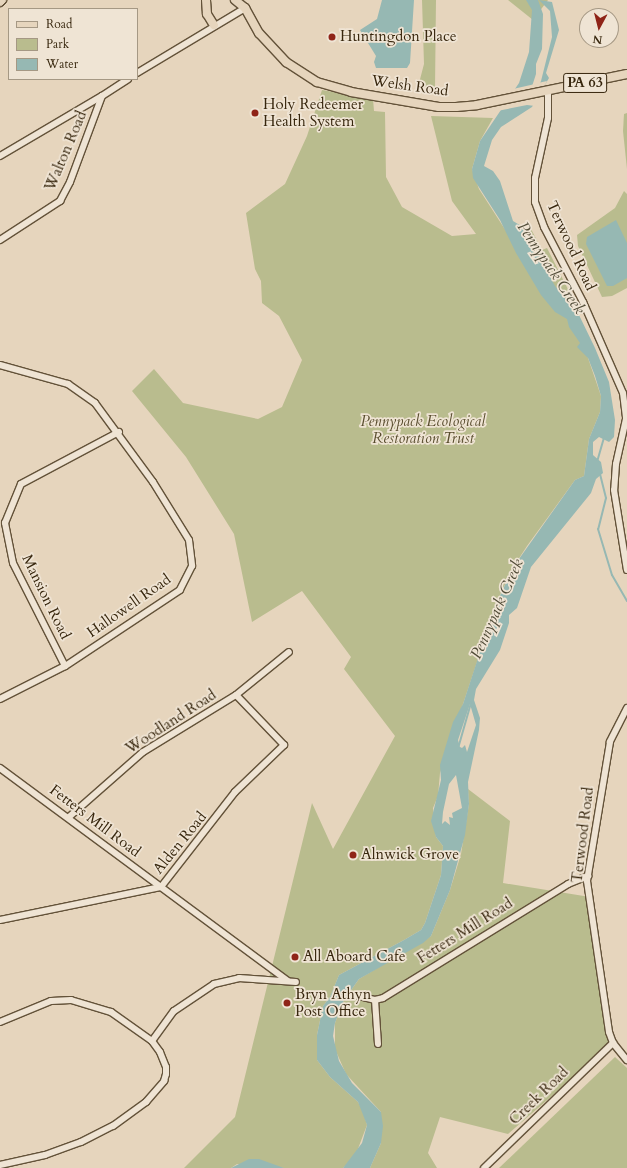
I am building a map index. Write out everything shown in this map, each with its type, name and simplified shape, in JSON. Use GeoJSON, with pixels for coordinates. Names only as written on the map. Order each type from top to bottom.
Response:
{"type":"FeatureCollection","features":[{"type":"Feature","properties":{"kind":"main road"},"geometry":{"type":"LineString","coordinates":[[206,0],[207,14],[214,25]]}},
{"type":"Feature","properties":{"kind":"main road","name":"Welsh Road"},"geometry":{"type":"LineString","coordinates":[[235,0],[245,4],[271,48],[300,72],[324,84],[439,107],[477,105],[627,74]]}},
{"type":"Feature","properties":{"kind":"street"},"geometry":{"type":"LineString","coordinates":[[138,72],[245,4]]}},
{"type":"Feature","properties":{"kind":"street","name":"Walton Road"},"geometry":{"type":"LineString","coordinates":[[0,240],[47,212],[60,201],[70,182],[102,96],[126,80]]}},
{"type":"Feature","properties":{"kind":"street","name":"Terwood Road"},"geometry":{"type":"LineString","coordinates":[[546,91],[548,118],[535,178],[535,202],[542,223],[583,302],[623,392],[626,419],[616,464],[614,490],[627,570]]}},
{"type":"Feature","properties":{"kind":"street"},"geometry":{"type":"LineString","coordinates":[[0,156],[102,96]]}},
{"type":"Feature","properties":{"kind":"street","name":"Hallowell Road"},"geometry":{"type":"LineString","coordinates":[[0,365],[68,384],[95,403],[119,432],[189,540],[192,566],[180,590],[65,666],[0,699]]}},
{"type":"Feature","properties":{"kind":"street","name":"Mansion Road"},"geometry":{"type":"LineString","coordinates":[[65,666],[12,563],[5,523],[21,484],[119,432]]}},
{"type":"Feature","properties":{"kind":"street","name":"Woodland Road"},"geometry":{"type":"LineString","coordinates":[[69,817],[143,752],[236,695],[289,652]]}},
{"type":"Feature","properties":{"kind":"street","name":"Alden Road"},"geometry":{"type":"LineString","coordinates":[[0,920],[161,887],[235,792],[284,745],[236,695]]}},
{"type":"Feature","properties":{"kind":"street","name":"Terwood Road"},"geometry":{"type":"LineString","coordinates":[[627,708],[615,728],[609,747],[588,876],[608,1026],[613,1043],[627,1060]]}},
{"type":"Feature","properties":{"kind":"street","name":"Fetters Mill Road"},"geometry":{"type":"LineString","coordinates":[[0,768],[69,817],[161,887],[292,982],[239,978],[214,984],[174,1011],[152,1041]]}},
{"type":"Feature","properties":{"kind":"street","name":"Fetters Mill Road"},"geometry":{"type":"LineString","coordinates":[[375,1000],[383,998],[575,880],[588,876]]}},
{"type":"Feature","properties":{"kind":"street"},"geometry":{"type":"LineString","coordinates":[[355,995],[375,1000],[378,1044]]}},
{"type":"Feature","properties":{"kind":"street"},"geometry":{"type":"LineString","coordinates":[[0,1022],[51,1001],[71,1000],[111,1012],[152,1041],[160,1052],[166,1066],[164,1081],[146,1102],[113,1126],[81,1142],[45,1154],[0,1165]]}},
{"type":"Feature","properties":{"kind":"street","name":"Creek Road"},"geometry":{"type":"LineString","coordinates":[[484,1168],[613,1043]]}},
{"type":"Feature","properties":{"kind":"green space"},"geometry":{"type":"Polygon","coordinates":[[[422,0],[436,0],[435,88],[418,87],[424,64],[422,0]]]}},
{"type":"Feature","properties":{"kind":"green space"},"geometry":{"type":"Polygon","coordinates":[[[508,0],[548,0],[533,20],[508,0]]]}},
{"type":"Feature","properties":{"kind":"green space","name":"Pennypack Ecological Restoration Trust"},"geometry":{"type":"Polygon","coordinates":[[[322,90],[373,99],[374,111],[385,112],[386,177],[402,207],[452,236],[476,234],[452,201],[431,116],[493,118],[480,141],[472,169],[479,189],[506,231],[531,229],[542,250],[547,248],[577,307],[588,358],[601,396],[600,412],[589,439],[584,476],[575,480],[527,546],[514,566],[498,599],[440,773],[438,796],[433,808],[436,837],[443,846],[441,875],[425,923],[421,930],[339,975],[330,997],[323,1006],[317,1035],[317,1060],[330,1077],[358,1102],[363,1111],[367,1125],[356,1154],[343,1168],[284,1168],[237,1164],[231,1168],[184,1168],[235,1117],[312,803],[333,849],[395,736],[344,669],[351,657],[302,591],[252,622],[234,534],[186,457],[132,391],[154,369],[183,403],[258,419],[282,407],[302,360],[279,316],[262,303],[261,281],[255,269],[246,213],[285,184],[307,136],[322,90]]]}},
{"type":"Feature","properties":{"kind":"green space"},"geometry":{"type":"Polygon","coordinates":[[[627,113],[627,169],[623,131],[624,114],[627,113]]]}},
{"type":"Feature","properties":{"kind":"green space"},"geometry":{"type":"Polygon","coordinates":[[[624,191],[627,194],[627,288],[612,296],[602,297],[578,246],[577,235],[615,208],[624,191]]]}},
{"type":"Feature","properties":{"kind":"green space"},"geometry":{"type":"Polygon","coordinates":[[[468,789],[510,821],[503,883],[590,897],[613,1043],[508,1134],[440,1117],[428,1153],[437,1168],[370,1168],[381,1143],[381,1112],[346,1074],[335,1049],[335,1023],[344,1000],[359,979],[431,936],[450,890],[461,854],[469,804],[468,789]]]}},
{"type":"Feature","properties":{"kind":"green space"},"geometry":{"type":"Polygon","coordinates":[[[615,1057],[627,1068],[627,1168],[499,1168],[615,1057]]]}},
{"type":"Feature","properties":{"kind":"water"},"geometry":{"type":"Polygon","coordinates":[[[382,0],[414,0],[410,63],[407,68],[376,68],[374,62],[376,56],[360,30],[377,19],[382,0]]]}},
{"type":"Feature","properties":{"kind":"water"},"geometry":{"type":"Polygon","coordinates":[[[526,0],[538,0],[543,14],[542,49],[536,64],[536,74],[527,102],[532,102],[541,81],[552,37],[550,11],[539,0],[552,2],[559,30],[546,73],[549,78],[532,107],[501,127],[492,140],[484,166],[493,171],[500,181],[513,221],[523,227],[555,286],[579,315],[595,348],[609,382],[615,420],[614,437],[609,442],[599,437],[593,442],[593,455],[601,462],[603,473],[596,479],[591,493],[531,567],[517,608],[509,615],[509,623],[500,650],[476,689],[474,700],[480,718],[479,730],[468,782],[469,804],[465,835],[450,890],[431,936],[423,943],[359,979],[344,1000],[335,1023],[333,1036],[339,1061],[352,1083],[381,1112],[383,1126],[381,1143],[370,1168],[343,1168],[362,1143],[367,1125],[358,1102],[330,1077],[317,1060],[317,1035],[323,1006],[330,997],[339,975],[421,930],[425,923],[441,875],[443,846],[436,837],[431,821],[441,780],[440,765],[453,722],[463,704],[495,606],[514,566],[575,480],[584,476],[589,439],[600,412],[601,396],[595,376],[588,358],[577,347],[580,343],[569,327],[567,319],[555,312],[541,295],[516,253],[500,220],[473,178],[472,169],[480,141],[519,83],[529,52],[532,10],[526,0]],[[470,704],[458,740],[460,747],[462,748],[465,745],[467,752],[476,725],[470,704]],[[456,775],[449,784],[442,824],[445,821],[450,825],[449,817],[453,818],[452,813],[462,808],[456,775]]]}},
{"type":"Feature","properties":{"kind":"water"},"geometry":{"type":"Polygon","coordinates":[[[616,220],[627,243],[627,278],[613,286],[607,286],[586,244],[587,237],[616,220]]]}},
{"type":"Feature","properties":{"kind":"water"},"geometry":{"type":"Polygon","coordinates":[[[249,1159],[259,1159],[284,1168],[231,1168],[249,1159]]]}},
{"type":"Feature","properties":{"kind":"pier"},"geometry":{"type":"Polygon","coordinates":[[[547,81],[535,106],[527,105],[497,111],[513,89],[535,84],[530,100],[538,83],[547,81]]]}},
{"type":"Feature","properties":{"kind":"waterway","name":"Pennypack Creek"},"geometry":{"type":"LineString","coordinates":[[597,462],[604,437]]}},
{"type":"Feature","properties":{"kind":"waterway"},"geometry":{"type":"LineString","coordinates":[[600,474],[606,498],[598,529],[612,575],[627,601]]}},
{"type":"Feature","properties":{"kind":"waterway","name":"Pennypack Creek"},"geometry":{"type":"LineString","coordinates":[[459,745],[471,703]]}},
{"type":"Feature","properties":{"kind":"place","name":"Huntingdon Place"},"geometry":{"type":"Point","coordinates":[332,37]}},
{"type":"Feature","properties":{"kind":"place","name":"Holy Redeemer Health System"},"geometry":{"type":"Point","coordinates":[255,113]}},
{"type":"Feature","properties":{"kind":"place","name":"Alnwick Grove"},"geometry":{"type":"Point","coordinates":[353,855]}},
{"type":"Feature","properties":{"kind":"place","name":"All Aboard Cafe"},"geometry":{"type":"Point","coordinates":[295,957]}},
{"type":"Feature","properties":{"kind":"place","name":"Bryn Athyn Post Office"},"geometry":{"type":"Point","coordinates":[287,1003]}}]}
